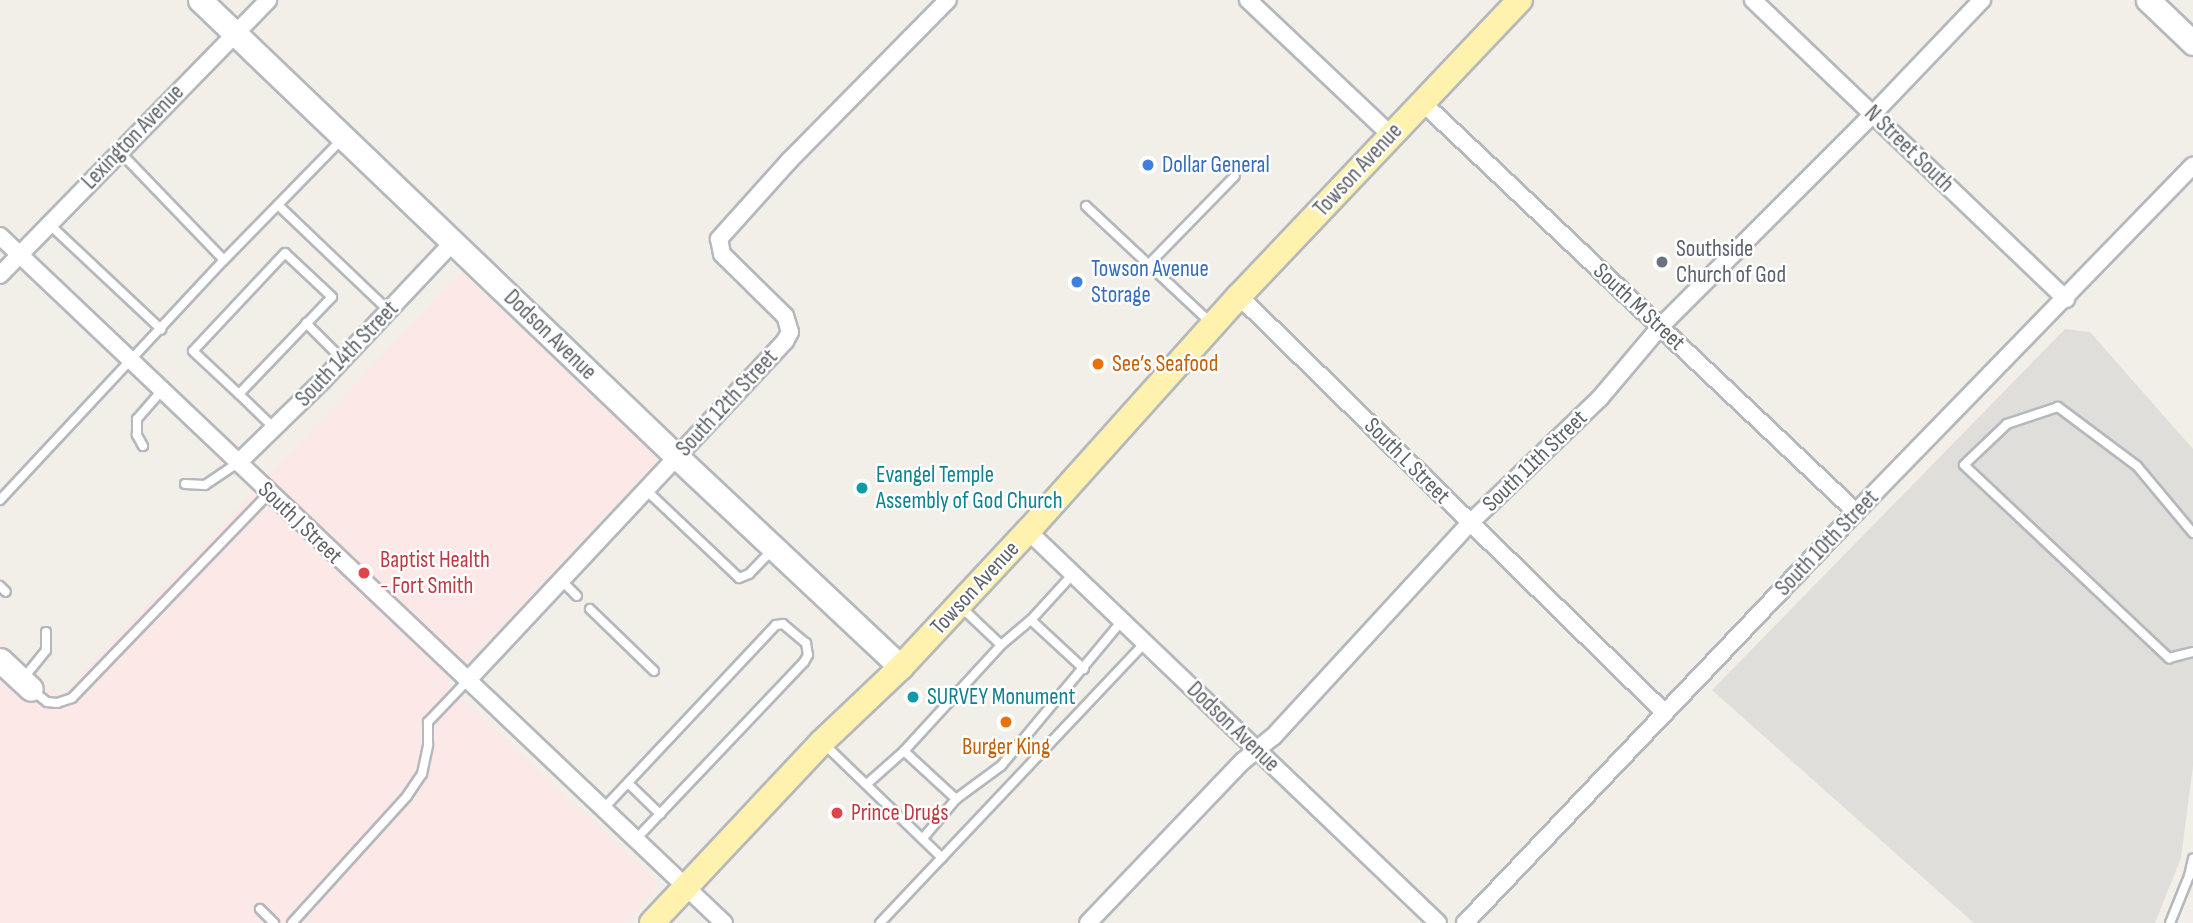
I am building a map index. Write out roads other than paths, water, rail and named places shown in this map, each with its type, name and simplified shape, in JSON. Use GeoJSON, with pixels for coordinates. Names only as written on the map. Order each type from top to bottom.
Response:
{"type":"FeatureCollection","features":[{"type":"Feature","properties":{"kind":"main road","name":"Towson Avenue"},"geometry":{"type":"LineString","coordinates":[[652,923],[822,742],[901,667],[1028,531],[1213,324],[1520,0]]}},
{"type":"Feature","properties":{"kind":"street","name":"Dodson Avenue"},"geometry":{"type":"LineString","coordinates":[[200,0],[677,457],[901,667]]}},
{"type":"Feature","properties":{"kind":"street","name":"Lexington Avenue"},"geometry":{"type":"LineString","coordinates":[[0,275],[268,0]]}},
{"type":"Feature","properties":{"kind":"street","name":"South 12th Street"},"geometry":{"type":"LineString","coordinates":[[467,681],[785,341],[790,332],[785,316],[722,254],[719,239],[789,161],[948,0]]}},
{"type":"Feature","properties":{"kind":"street"},"geometry":{"type":"LineString","coordinates":[[1248,0],[1391,135]]}},
{"type":"Feature","properties":{"kind":"street","name":"N Street South"},"geometry":{"type":"LineString","coordinates":[[1753,0],[2066,299]]}},
{"type":"Feature","properties":{"kind":"street","name":"South 11th Street"},"geometry":{"type":"LineString","coordinates":[[1088,923],[1273,737],[1470,523],[1600,398],[1660,327],[1873,114],[1982,0]]}},
{"type":"Feature","properties":{"kind":"street"},"geometry":{"type":"LineString","coordinates":[[2148,0],[2193,43]]}},
{"type":"Feature","properties":{"kind":"street","name":"South M Street"},"geometry":{"type":"LineString","coordinates":[[1422,102],[1856,512]]}},
{"type":"Feature","properties":{"kind":"street","name":"South 10th Street"},"geometry":{"type":"LineString","coordinates":[[1465,923],[1856,512],[2193,166]]}},
{"type":"Feature","properties":{"kind":"street","name":"South J Street"},"geometry":{"type":"LineString","coordinates":[[0,236],[724,923]]}},
{"type":"Feature","properties":{"kind":"street","name":"South 14th Street"},"geometry":{"type":"LineString","coordinates":[[238,463],[389,311],[453,242]]}},
{"type":"Feature","properties":{"kind":"street","name":"South L Street"},"geometry":{"type":"LineString","coordinates":[[1239,296],[1665,713]]}},
{"type":"Feature","properties":{"kind":"street","name":"Dodson Avenue"},"geometry":{"type":"LineString","coordinates":[[1028,531],[1438,923]]}},
{"type":"Feature","properties":{"kind":"street"},"geometry":{"type":"LineString","coordinates":[[0,660],[26,685]]}},
{"type":"Feature","properties":{"kind":"lane"},"geometry":{"type":"LineString","coordinates":[[0,500],[224,260],[344,138]]}},
{"type":"Feature","properties":{"kind":"lane"},"geometry":{"type":"LineString","coordinates":[[119,151],[224,260]]}},
{"type":"Feature","properties":{"kind":"lane"},"geometry":{"type":"LineString","coordinates":[[1148,265],[1235,176]]}},
{"type":"Feature","properties":{"kind":"lane"},"geometry":{"type":"LineString","coordinates":[[278,205],[389,311]]}},
{"type":"Feature","properties":{"kind":"lane"},"geometry":{"type":"LineString","coordinates":[[1086,206],[1213,324]]}},
{"type":"Feature","properties":{"kind":"lane"},"geometry":{"type":"LineString","coordinates":[[49,224],[161,329]]}},
{"type":"Feature","properties":{"kind":"lane"},"geometry":{"type":"LineString","coordinates":[[239,394],[332,297],[285,253],[193,351],[274,428]]}},
{"type":"Feature","properties":{"kind":"lane"},"geometry":{"type":"LineString","coordinates":[[306,323],[342,359]]}},
{"type":"Feature","properties":{"kind":"lane"},"geometry":{"type":"LineString","coordinates":[[144,446],[137,435],[137,419],[162,390]]}},
{"type":"Feature","properties":{"kind":"lane"},"geometry":{"type":"LineString","coordinates":[[2193,533],[2137,466],[2058,407],[2007,424],[1964,465],[2169,658],[2193,652]]}},
{"type":"Feature","properties":{"kind":"lane"},"geometry":{"type":"LineString","coordinates":[[185,484],[205,485],[238,463]]}},
{"type":"Feature","properties":{"kind":"lane"},"geometry":{"type":"LineString","coordinates":[[646,490],[739,578],[749,574],[774,548]]}},
{"type":"Feature","properties":{"kind":"lane"},"geometry":{"type":"LineString","coordinates":[[46,632],[46,650],[26,685],[47,702],[57,704],[72,698],[269,493]]}},
{"type":"Feature","properties":{"kind":"lane"},"geometry":{"type":"LineString","coordinates":[[868,783],[904,751],[1001,645],[1031,620],[1073,574]]}},
{"type":"Feature","properties":{"kind":"lane"},"geometry":{"type":"LineString","coordinates":[[562,581],[577,596]]}},
{"type":"Feature","properties":{"kind":"lane"},"geometry":{"type":"LineString","coordinates":[[959,605],[1001,645]]}},
{"type":"Feature","properties":{"kind":"lane"},"geometry":{"type":"LineString","coordinates":[[590,609],[654,671]]}},
{"type":"Feature","properties":{"kind":"lane"},"geometry":{"type":"LineString","coordinates":[[1031,620],[1084,669]]}},
{"type":"Feature","properties":{"kind":"lane"},"geometry":{"type":"LineString","coordinates":[[923,837],[956,799],[1001,766],[1122,621]]}},
{"type":"Feature","properties":{"kind":"lane"},"geometry":{"type":"LineString","coordinates":[[604,808],[776,625],[783,624],[806,643],[808,655],[804,662],[636,839]]}},
{"type":"Feature","properties":{"kind":"lane"},"geometry":{"type":"LineString","coordinates":[[880,923],[1145,643]]}},
{"type":"Feature","properties":{"kind":"lane"},"geometry":{"type":"LineString","coordinates":[[292,923],[407,796],[422,774],[428,744],[428,722],[467,681]]}},
{"type":"Feature","properties":{"kind":"lane"},"geometry":{"type":"LineString","coordinates":[[822,742],[868,783],[942,858]]}},
{"type":"Feature","properties":{"kind":"lane"},"geometry":{"type":"LineString","coordinates":[[904,751],[956,799]]}},
{"type":"Feature","properties":{"kind":"lane"},"geometry":{"type":"LineString","coordinates":[[628,783],[660,814]]}},
{"type":"Feature","properties":{"kind":"lane"},"geometry":{"type":"LineString","coordinates":[[2170,923],[2189,876],[2193,858]]}},
{"type":"Feature","properties":{"kind":"lane"},"geometry":{"type":"LineString","coordinates":[[260,909],[274,923]]}},
{"type":"Feature","properties":{"kind":"place","name":"Dollar General"},"geometry":{"type":"Point","coordinates":[1148,165]}},
{"type":"Feature","properties":{"kind":"place","name":"Southside Church of God"},"geometry":{"type":"Point","coordinates":[1662,262]}},
{"type":"Feature","properties":{"kind":"place","name":"Towson Avenue Storage"},"geometry":{"type":"Point","coordinates":[1077,282]}},
{"type":"Feature","properties":{"kind":"place","name":"See’s Seafood"},"geometry":{"type":"Point","coordinates":[1098,364]}},
{"type":"Feature","properties":{"kind":"place","name":"Evangel Temple Assembly of God Church"},"geometry":{"type":"Point","coordinates":[862,488]}},
{"type":"Feature","properties":{"kind":"place","name":"Baptist Health - Fort Smith"},"geometry":{"type":"Point","coordinates":[364,573]}},
{"type":"Feature","properties":{"kind":"place","name":"SURVEY Monument"},"geometry":{"type":"Point","coordinates":[913,697]}},
{"type":"Feature","properties":{"kind":"place","name":"Burger King"},"geometry":{"type":"Point","coordinates":[1006,722]}},
{"type":"Feature","properties":{"kind":"place","name":"Prince Drugs"},"geometry":{"type":"Point","coordinates":[837,813]}}]}
